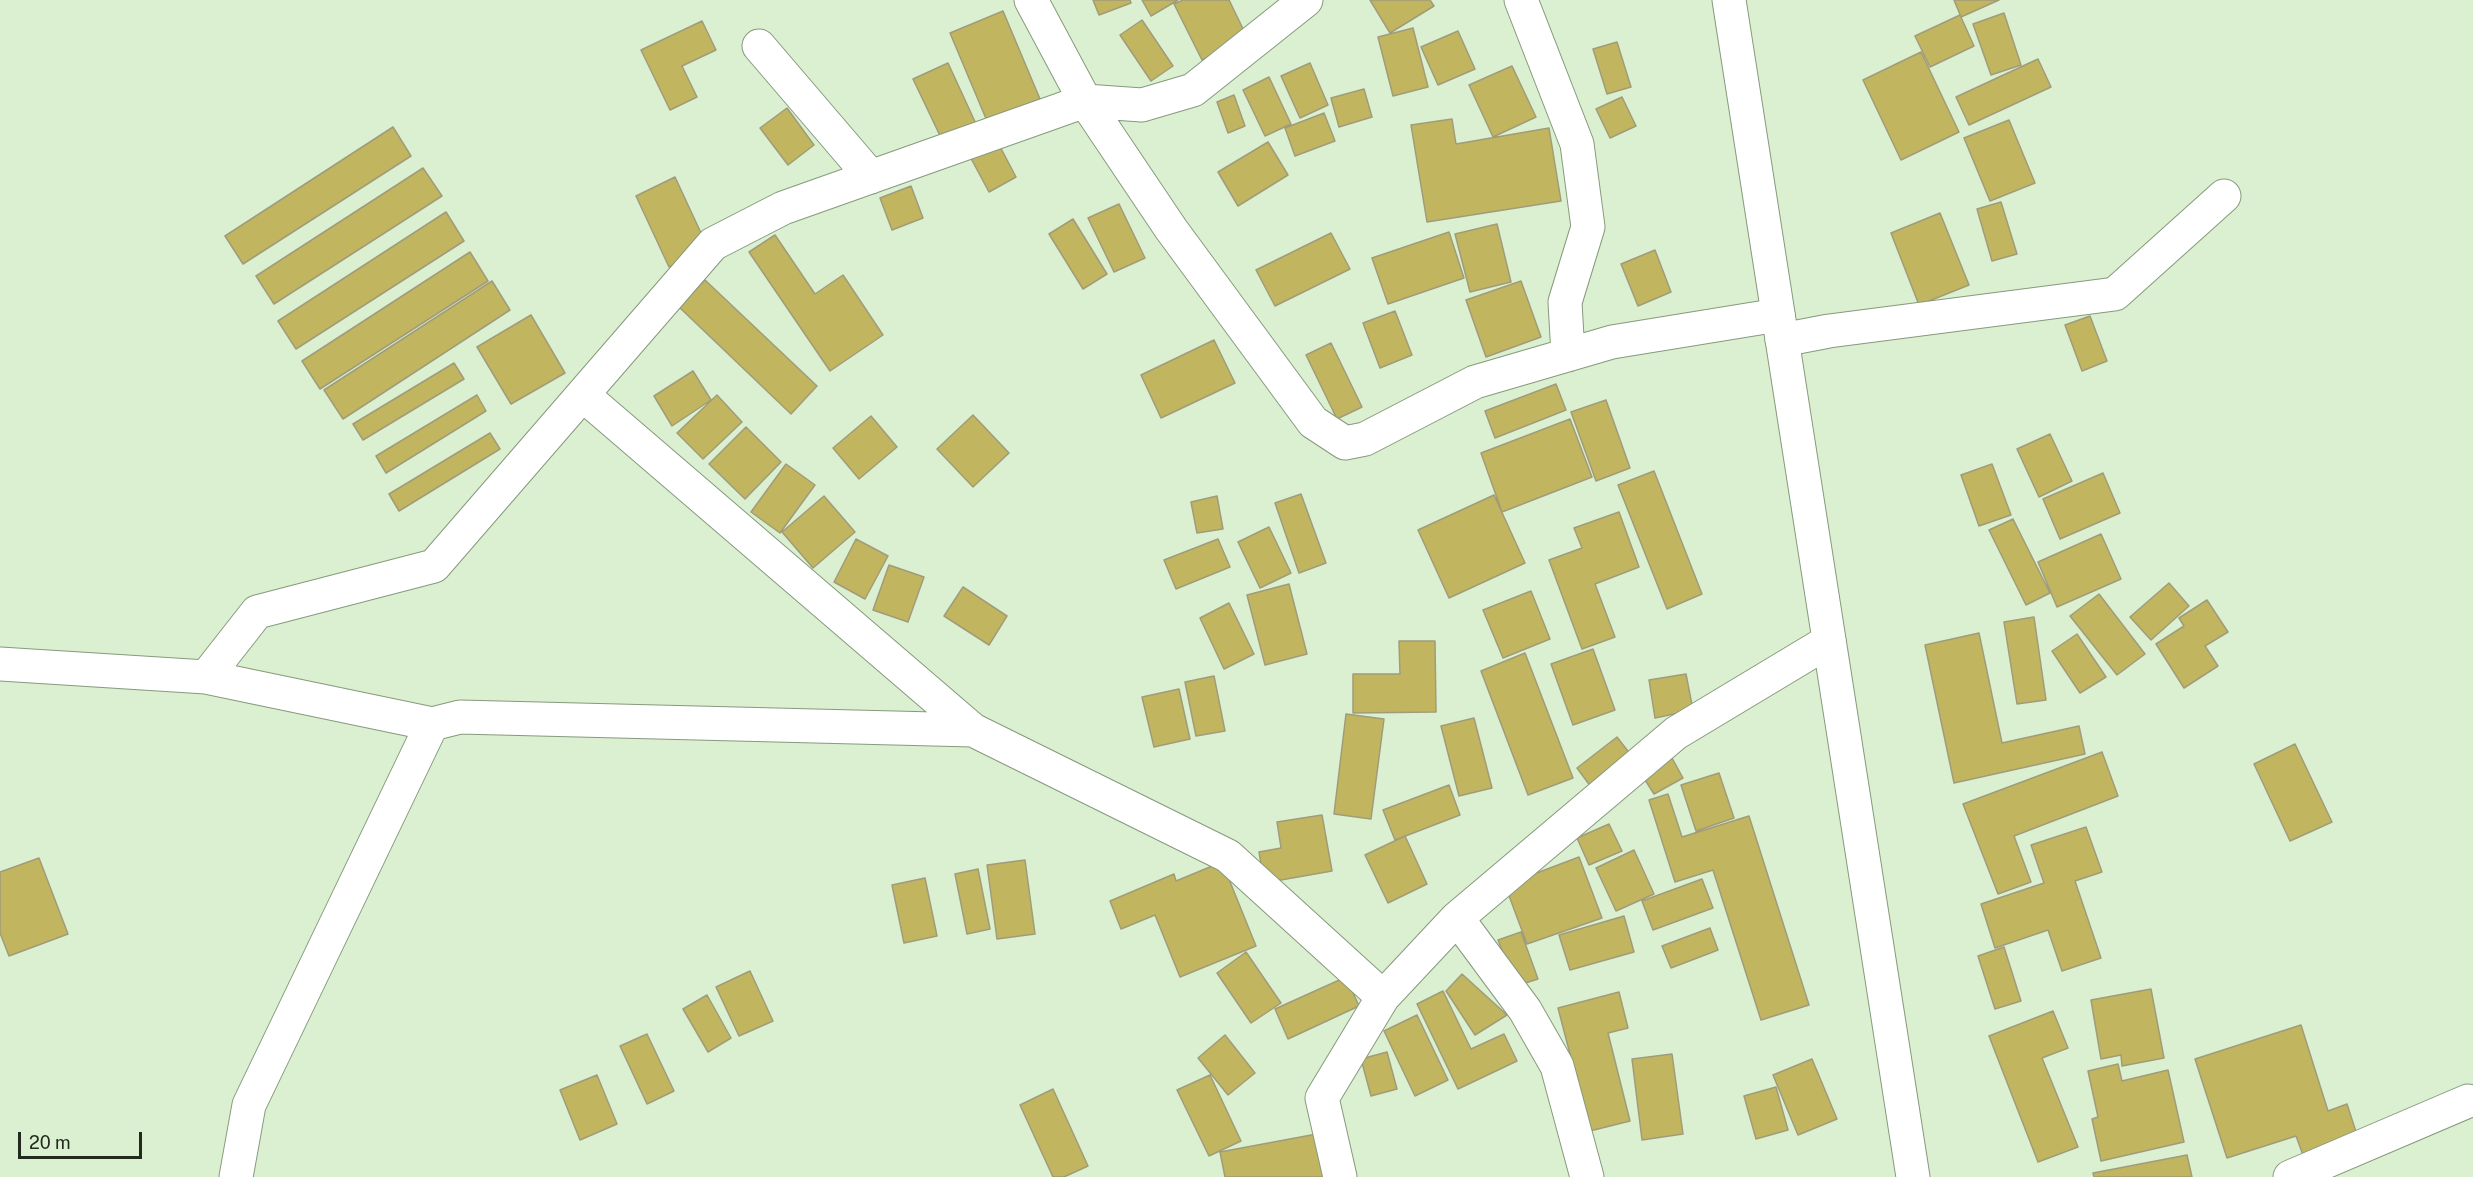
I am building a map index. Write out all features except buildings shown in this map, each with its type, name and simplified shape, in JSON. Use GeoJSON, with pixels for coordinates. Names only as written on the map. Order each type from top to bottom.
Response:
{"type":"FeatureCollection","features":[{"type":"Feature","properties":{"kind":"street"},"geometry":{"type":"LineString","coordinates":[[1031,0],[1085,102],[1171,229],[1313,422],[1345,443],[1365,439],[1475,382],[1612,342],[1780,327],[1829,331],[2115,294],[2224,196]]}},
{"type":"Feature","properties":{"kind":"street"},"geometry":{"type":"LineString","coordinates":[[206,677],[257,612],[434,566],[713,244],[783,208],[1085,102],[1142,105],[1193,90],[1305,0]]}},
{"type":"Feature","properties":{"kind":"street"},"geometry":{"type":"LineString","coordinates":[[1521,0],[1577,144],[1585,203],[1588,227],[1565,302],[1568,354]]}},
{"type":"Feature","properties":{"kind":"street"},"geometry":{"type":"LineString","coordinates":[[1729,0],[1913,1177]]}},
{"type":"Feature","properties":{"kind":"street"},"geometry":{"type":"LineString","coordinates":[[759,46],[871,177]]}},
{"type":"Feature","properties":{"kind":"street"},"geometry":{"type":"LineString","coordinates":[[583,395],[973,730],[1228,856],[1383,997]]}},
{"type":"Feature","properties":{"kind":"street"},"geometry":{"type":"LineString","coordinates":[[1340,1177],[1322,1098],[1383,997],[1457,918],[1676,733],[1829,641]]}},
{"type":"Feature","properties":{"kind":"street"},"geometry":{"type":"LineString","coordinates":[[0,664],[206,677],[432,724],[460,717],[973,730]]}},
{"type":"Feature","properties":{"kind":"street"},"geometry":{"type":"LineString","coordinates":[[236,1177],[249,1105],[432,724]]}},
{"type":"Feature","properties":{"kind":"street"},"geometry":{"type":"LineString","coordinates":[[1457,918],[1526,1010],[1557,1066],[1587,1177]]}},
{"type":"Feature","properties":{"kind":"street"},"geometry":{"type":"LineString","coordinates":[[2290,1177],[2468,1101]]}}]}
